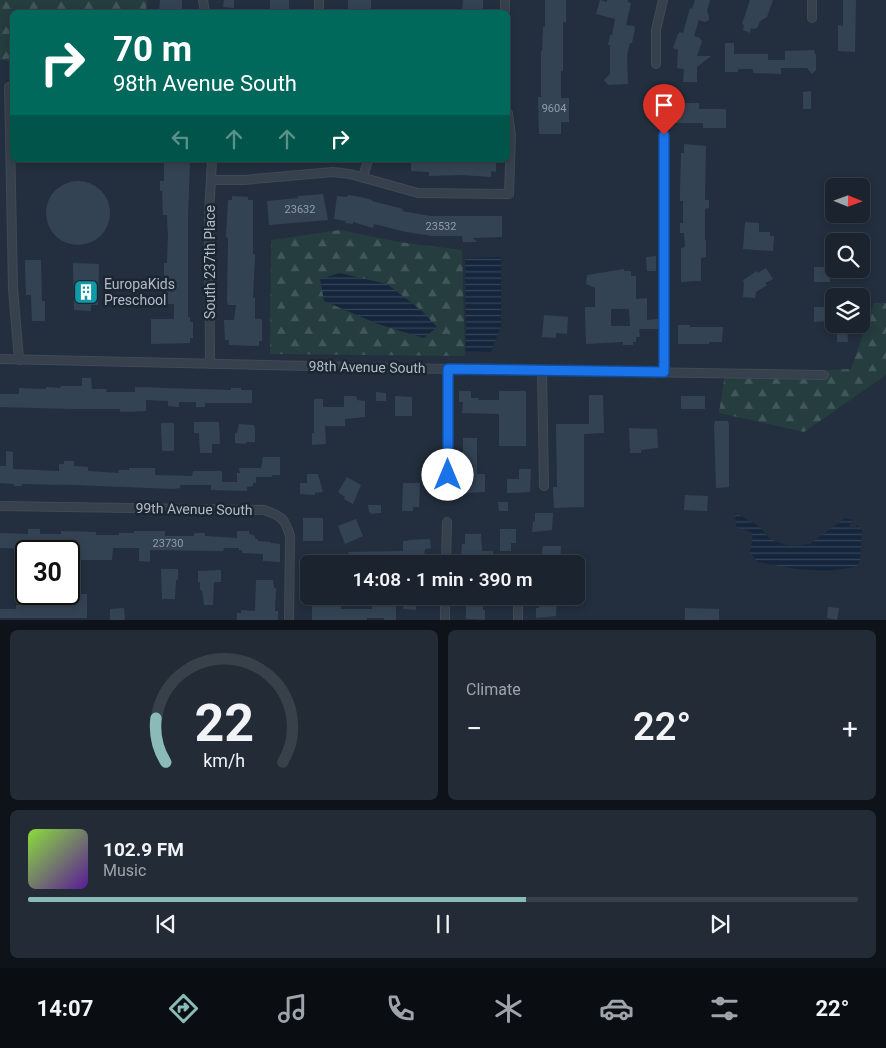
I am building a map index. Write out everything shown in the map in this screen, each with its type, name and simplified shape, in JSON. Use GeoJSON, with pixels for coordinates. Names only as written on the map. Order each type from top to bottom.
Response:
{"type":"FeatureCollection","features":[{"type":"Feature","properties":{"kind":"street"},"geometry":{"type":"LineString","coordinates":[[656,64],[656,30],[663,0]]}},
{"type":"Feature","properties":{"kind":"street"},"geometry":{"type":"LineString","coordinates":[[812,0],[812,18]]}},
{"type":"Feature","properties":{"kind":"street"},"geometry":{"type":"LineString","coordinates":[[10,87],[10,137]]}},
{"type":"Feature","properties":{"kind":"street"},"geometry":{"type":"LineString","coordinates":[[212,180],[244,180],[333,172],[363,177],[418,193],[509,194],[510,128]]}},
{"type":"Feature","properties":{"kind":"street"},"geometry":{"type":"LineString","coordinates":[[664,135],[664,372]]}},
{"type":"Feature","properties":{"kind":"street"},"geometry":{"type":"LineString","coordinates":[[10,162],[13,288],[19,360]]}},
{"type":"Feature","properties":{"kind":"street","name":"South 237th Place"},"geometry":{"type":"LineString","coordinates":[[210,364],[208,215],[212,162]]}},
{"type":"Feature","properties":{"kind":"street"},"geometry":{"type":"LineString","coordinates":[[363,177],[367,162]]}},
{"type":"Feature","properties":{"kind":"street","name":"98th Avenue South"},"geometry":{"type":"LineString","coordinates":[[0,359],[824,375]]}},
{"type":"Feature","properties":{"kind":"street"},"geometry":{"type":"LineString","coordinates":[[448,369],[448,475]]}},
{"type":"Feature","properties":{"kind":"street"},"geometry":{"type":"LineString","coordinates":[[542,370],[544,486]]}},
{"type":"Feature","properties":{"kind":"street","name":"99th Avenue South"},"geometry":{"type":"LineString","coordinates":[[0,506],[264,510],[274,513],[282,517],[287,525],[290,536],[290,620]]}},
{"type":"Feature","properties":{"kind":"street"},"geometry":{"type":"LineString","coordinates":[[446,555],[447,522]]}},
{"type":"Feature","properties":{"kind":"street"},"geometry":{"type":"LineString","coordinates":[[445,605],[445,620]]}},
{"type":"Feature","properties":{"kind":"street"},"geometry":{"type":"LineString","coordinates":[[518,605],[518,620]]}},
{"type":"Feature","properties":{"kind":"green space"},"geometry":{"type":"Polygon","coordinates":[[[0,0],[147,0],[146,10],[10,10],[10,62],[0,60],[0,0]]]}},
{"type":"Feature","properties":{"kind":"green space"},"geometry":{"type":"Polygon","coordinates":[[[340,230],[399,242],[462,250],[465,356],[270,354],[271,240],[340,230]],[[324,301],[378,324],[424,338],[324,301]]]}},
{"type":"Feature","properties":{"kind":"green space"},"geometry":{"type":"Polygon","coordinates":[[[874,303],[886,303],[886,375],[804,432],[719,413],[725,373],[824,375],[828,370],[851,369],[864,333],[870,333],[870,314],[874,303]]]}},
{"type":"Feature","properties":{"kind":"water"},"geometry":{"type":"Polygon","coordinates":[[[501,257],[501,326],[491,352],[466,351],[465,258],[501,257]]]}},
{"type":"Feature","properties":{"kind":"water"},"geometry":{"type":"Polygon","coordinates":[[[340,273],[387,284],[421,310],[437,327],[424,338],[378,324],[324,301],[320,279],[340,273]]]}},
{"type":"Feature","properties":{"kind":"water"},"geometry":{"type":"Polygon","coordinates":[[[735,513],[759,526],[770,539],[788,546],[810,544],[845,518],[853,520],[849,526],[853,529],[857,525],[862,530],[860,561],[856,567],[827,571],[796,569],[758,562],[750,553],[753,533],[736,527],[735,513]]]}},
{"type":"Feature","properties":{"kind":"building"},"geometry":{"type":"Polygon","coordinates":[[[160,0],[182,0],[182,10],[159,10],[160,0]]]}},
{"type":"Feature","properties":{"kind":"building"},"geometry":{"type":"Polygon","coordinates":[[[224,0],[234,0],[234,8],[223,7],[224,0]]]}},
{"type":"Feature","properties":{"kind":"building"},"geometry":{"type":"Polygon","coordinates":[[[270,0],[289,0],[289,10],[270,10],[270,0]]]}},
{"type":"Feature","properties":{"kind":"building"},"geometry":{"type":"Polygon","coordinates":[[[348,0],[371,0],[371,10],[348,10],[348,0]]]}},
{"type":"Feature","properties":{"kind":"building"},"geometry":{"type":"Polygon","coordinates":[[[463,0],[483,0],[483,10],[462,10],[463,0]]]}},
{"type":"Feature","properties":{"kind":"building"},"geometry":{"type":"Polygon","coordinates":[[[545,0],[566,0],[566,22],[563,22],[561,98],[569,98],[569,122],[561,122],[561,134],[539,134],[538,97],[541,97],[541,51],[543,27],[545,27],[545,0]]]}},
{"type":"Feature","properties":{"kind":"building"},"geometry":{"type":"Polygon","coordinates":[[[600,0],[607,2],[607,0],[628,0],[631,3],[626,25],[634,26],[635,29],[627,55],[628,84],[608,85],[604,80],[610,74],[610,45],[608,45],[615,19],[596,14],[600,0]]]}},
{"type":"Feature","properties":{"kind":"building"},"geometry":{"type":"Polygon","coordinates":[[[695,0],[710,0],[707,11],[709,20],[705,22],[699,20],[694,36],[700,38],[702,42],[697,56],[711,56],[697,67],[697,82],[683,82],[684,69],[677,68],[678,50],[673,48],[678,34],[680,32],[683,33],[690,8],[692,9],[695,0]]]}},
{"type":"Feature","properties":{"kind":"building"},"geometry":{"type":"Polygon","coordinates":[[[750,0],[773,0],[767,17],[760,21],[758,27],[755,29],[751,28],[750,33],[743,30],[744,25],[742,24],[750,0]]]}},
{"type":"Feature","properties":{"kind":"building"},"geometry":{"type":"Polygon","coordinates":[[[843,0],[856,0],[855,52],[838,51],[838,25],[843,26],[843,0]]]}},
{"type":"Feature","properties":{"kind":"building"},"geometry":{"type":"Polygon","coordinates":[[[725,43],[734,43],[734,54],[768,54],[768,60],[785,60],[785,51],[814,50],[816,70],[812,74],[807,68],[781,68],[781,74],[753,73],[753,69],[738,69],[738,72],[725,72],[725,43]]]}},
{"type":"Feature","properties":{"kind":"building"},"geometry":{"type":"Polygon","coordinates":[[[811,91],[811,109],[803,109],[803,92],[811,91]]]}},
{"type":"Feature","properties":{"kind":"building"},"geometry":{"type":"Polygon","coordinates":[[[676,103],[699,103],[699,109],[726,109],[726,128],[703,128],[703,123],[676,123],[676,103]]]}},
{"type":"Feature","properties":{"kind":"building"},"geometry":{"type":"Polygon","coordinates":[[[684,144],[706,146],[705,200],[709,200],[709,208],[705,209],[706,257],[701,258],[701,281],[681,282],[681,248],[685,247],[684,233],[680,233],[680,223],[683,223],[683,201],[680,201],[681,153],[684,153],[684,144]]]}},
{"type":"Feature","properties":{"kind":"building"},"geometry":{"type":"Polygon","coordinates":[[[164,162],[190,162],[188,317],[190,317],[190,322],[193,322],[193,338],[190,338],[190,343],[151,344],[151,319],[174,319],[174,304],[167,304],[167,281],[164,281],[164,263],[167,263],[168,237],[167,215],[163,215],[160,181],[164,181],[164,162]]]}},
{"type":"Feature","properties":{"kind":"building"},"geometry":{"type":"Polygon","coordinates":[[[411,162],[496,162],[496,172],[491,171],[491,177],[461,175],[429,176],[429,172],[411,171],[411,162]]]}},
{"type":"Feature","properties":{"kind":"building"},"geometry":{"type":"Polygon","coordinates":[[[78,181],[96,187],[104,195],[110,213],[104,231],[96,239],[78,245],[60,239],[52,231],[46,213],[52,195],[60,187],[78,181]]]}},
{"type":"Feature","properties":{"kind":"building"},"geometry":{"type":"Polygon","coordinates":[[[323,194],[328,220],[269,225],[267,201],[323,194]]]}},
{"type":"Feature","properties":{"kind":"building"},"geometry":{"type":"Polygon","coordinates":[[[348,195],[403,209],[402,211],[430,216],[502,216],[502,237],[473,238],[477,242],[463,242],[462,236],[432,236],[374,224],[373,228],[353,222],[353,224],[345,223],[346,221],[334,219],[337,196],[347,197],[348,195]]]}},
{"type":"Feature","properties":{"kind":"building"},"geometry":{"type":"Polygon","coordinates":[[[232,196],[248,197],[248,200],[253,200],[253,254],[255,254],[253,298],[255,298],[255,319],[262,319],[262,341],[259,341],[259,346],[229,345],[229,340],[225,340],[224,320],[234,320],[236,305],[228,305],[227,301],[228,238],[226,237],[228,200],[232,200],[232,196]]]}},
{"type":"Feature","properties":{"kind":"building"},"geometry":{"type":"Polygon","coordinates":[[[745,222],[759,223],[759,232],[770,232],[770,236],[774,236],[773,251],[743,249],[745,222]]]}},
{"type":"Feature","properties":{"kind":"building"},"geometry":{"type":"Polygon","coordinates":[[[656,256],[656,271],[647,271],[646,257],[656,256]]]}},
{"type":"Feature","properties":{"kind":"building"},"geometry":{"type":"Polygon","coordinates":[[[25,260],[41,260],[42,301],[45,301],[45,321],[32,321],[31,295],[26,295],[25,260]]]}},
{"type":"Feature","properties":{"kind":"building","name":"EuropaKids Preschool"},"geometry":{"type":"Polygon","coordinates":[[[73,263],[99,264],[98,305],[91,305],[91,311],[74,310],[73,263]]]}},
{"type":"Feature","properties":{"kind":"building"},"geometry":{"type":"Polygon","coordinates":[[[814,267],[825,267],[825,278],[830,278],[830,282],[814,282],[814,267]]]}},
{"type":"Feature","properties":{"kind":"building"},"geometry":{"type":"Polygon","coordinates":[[[766,268],[773,279],[765,283],[767,285],[756,292],[755,298],[743,297],[743,280],[757,271],[758,273],[766,268]]]}},
{"type":"Feature","properties":{"kind":"building"},"geometry":{"type":"Polygon","coordinates":[[[624,269],[624,271],[631,271],[631,276],[636,276],[636,299],[647,298],[647,320],[658,319],[657,329],[639,329],[640,337],[636,337],[636,342],[633,342],[633,345],[623,345],[623,342],[586,344],[585,307],[595,307],[595,288],[586,284],[587,275],[624,269]],[[611,309],[611,326],[630,326],[629,309],[611,309]]]}},
{"type":"Feature","properties":{"kind":"building"},"geometry":{"type":"Polygon","coordinates":[[[814,307],[825,307],[825,321],[814,322],[814,307]]]}},
{"type":"Feature","properties":{"kind":"building"},"geometry":{"type":"Polygon","coordinates":[[[544,315],[568,317],[567,334],[556,333],[556,338],[542,337],[544,315]]]}},
{"type":"Feature","properties":{"kind":"building"},"geometry":{"type":"Polygon","coordinates":[[[678,325],[723,327],[722,342],[678,344],[678,325]]]}},
{"type":"Feature","properties":{"kind":"building"},"geometry":{"type":"Polygon","coordinates":[[[837,333],[848,333],[848,342],[837,342],[837,333]]]}},
{"type":"Feature","properties":{"kind":"building"},"geometry":{"type":"Polygon","coordinates":[[[82,378],[91,378],[92,389],[107,389],[106,392],[135,392],[135,387],[231,390],[231,388],[241,388],[241,390],[252,390],[252,403],[205,403],[205,407],[196,407],[196,402],[179,402],[179,407],[168,406],[168,401],[146,400],[146,411],[120,412],[120,409],[0,407],[0,394],[19,394],[19,388],[46,389],[46,387],[82,386],[82,378]]]}},
{"type":"Feature","properties":{"kind":"building"},"geometry":{"type":"Polygon","coordinates":[[[459,391],[471,391],[471,398],[479,398],[478,400],[499,400],[499,391],[526,391],[526,446],[499,446],[499,414],[462,413],[463,402],[459,402],[459,391]]]}},
{"type":"Feature","properties":{"kind":"building"},"geometry":{"type":"Polygon","coordinates":[[[376,392],[386,393],[386,401],[376,401],[376,392]]]}},
{"type":"Feature","properties":{"kind":"building"},"geometry":{"type":"Polygon","coordinates":[[[589,395],[603,395],[604,433],[584,434],[584,507],[554,508],[553,487],[557,487],[556,424],[589,424],[589,395]]]}},
{"type":"Feature","properties":{"kind":"building"},"geometry":{"type":"Polygon","coordinates":[[[344,396],[356,396],[357,400],[365,401],[365,417],[345,419],[345,426],[325,426],[326,444],[312,445],[314,399],[323,399],[323,407],[344,407],[344,396]]]}},
{"type":"Feature","properties":{"kind":"building"},"geometry":{"type":"Polygon","coordinates":[[[395,396],[412,397],[412,416],[395,416],[395,396]]]}},
{"type":"Feature","properties":{"kind":"building"},"geometry":{"type":"Polygon","coordinates":[[[681,396],[705,396],[705,409],[681,409],[681,396]]]}},
{"type":"Feature","properties":{"kind":"building"},"geometry":{"type":"Polygon","coordinates":[[[715,421],[728,421],[729,425],[729,487],[716,488],[715,421]]]}},
{"type":"Feature","properties":{"kind":"building"},"geometry":{"type":"Polygon","coordinates":[[[194,422],[219,422],[220,444],[212,444],[212,453],[200,453],[199,433],[194,433],[194,422]]]}},
{"type":"Feature","properties":{"kind":"building"},"geometry":{"type":"Polygon","coordinates":[[[161,423],[174,423],[174,451],[162,451],[161,423]]]}},
{"type":"Feature","properties":{"kind":"building"},"geometry":{"type":"Polygon","coordinates":[[[239,424],[254,425],[255,442],[246,442],[246,444],[235,443],[235,433],[237,433],[239,424]]]}},
{"type":"Feature","properties":{"kind":"building"},"geometry":{"type":"Polygon","coordinates":[[[629,428],[657,429],[658,448],[641,450],[641,453],[630,453],[629,428]]]}},
{"type":"Feature","properties":{"kind":"building"},"geometry":{"type":"Polygon","coordinates":[[[463,438],[477,438],[477,474],[485,474],[485,492],[466,493],[468,464],[463,464],[463,438]]]}},
{"type":"Feature","properties":{"kind":"building"},"geometry":{"type":"Polygon","coordinates":[[[6,451],[13,452],[13,469],[59,471],[59,464],[64,464],[64,461],[74,461],[74,466],[88,467],[88,471],[119,473],[118,470],[129,470],[129,468],[155,468],[155,475],[192,476],[193,471],[222,471],[222,482],[237,482],[237,473],[240,473],[239,468],[261,468],[263,457],[280,457],[280,475],[256,477],[256,483],[253,483],[253,486],[247,487],[247,491],[211,490],[211,485],[180,485],[180,488],[173,489],[22,484],[22,486],[14,486],[14,484],[0,483],[0,466],[6,466],[6,451]]]}},
{"type":"Feature","properties":{"kind":"building"},"geometry":{"type":"Polygon","coordinates":[[[519,469],[531,469],[530,492],[507,493],[507,479],[519,479],[519,469]]]}},
{"type":"Feature","properties":{"kind":"building"},"geometry":{"type":"Polygon","coordinates":[[[307,474],[318,474],[323,492],[315,493],[315,495],[300,494],[300,483],[307,483],[307,474]]]}},
{"type":"Feature","properties":{"kind":"building"},"geometry":{"type":"Polygon","coordinates":[[[347,477],[361,485],[353,504],[344,499],[345,497],[338,492],[347,477]]]}},
{"type":"Feature","properties":{"kind":"building"},"geometry":{"type":"Polygon","coordinates":[[[403,483],[420,483],[419,507],[413,507],[413,511],[402,511],[403,483]]]}},
{"type":"Feature","properties":{"kind":"building"},"geometry":{"type":"Polygon","coordinates":[[[685,495],[708,496],[707,511],[684,510],[685,495]]]}},
{"type":"Feature","properties":{"kind":"building"},"geometry":{"type":"Polygon","coordinates":[[[498,502],[508,502],[508,511],[499,511],[498,502]]]}},
{"type":"Feature","properties":{"kind":"building"},"geometry":{"type":"Polygon","coordinates":[[[368,505],[381,505],[381,513],[372,514],[369,512],[368,505]]]}},
{"type":"Feature","properties":{"kind":"building"},"geometry":{"type":"Polygon","coordinates":[[[535,513],[553,513],[552,530],[532,532],[535,513]]]}},
{"type":"Feature","properties":{"kind":"building"},"geometry":{"type":"Polygon","coordinates":[[[303,518],[323,518],[323,541],[303,541],[303,518]]]}},
{"type":"Feature","properties":{"kind":"building"},"geometry":{"type":"Polygon","coordinates":[[[356,519],[363,536],[345,544],[338,526],[356,519]]]}},
{"type":"Feature","properties":{"kind":"building"},"geometry":{"type":"Polygon","coordinates":[[[28,529],[40,529],[40,534],[61,534],[61,531],[96,532],[96,535],[119,535],[119,533],[134,533],[134,531],[165,531],[165,536],[194,536],[194,533],[205,533],[205,536],[237,538],[237,531],[249,531],[249,534],[255,536],[255,539],[258,539],[258,541],[280,544],[280,562],[263,561],[263,554],[242,553],[242,550],[239,550],[239,548],[224,548],[223,551],[150,550],[150,562],[139,561],[139,548],[113,548],[112,560],[81,560],[80,540],[15,540],[15,548],[0,548],[0,533],[28,534],[28,529]]]}},
{"type":"Feature","properties":{"kind":"building"},"geometry":{"type":"Polygon","coordinates":[[[500,529],[516,529],[516,543],[511,543],[511,551],[500,551],[500,529]]]}},
{"type":"Feature","properties":{"kind":"building"},"geometry":{"type":"Polygon","coordinates":[[[465,534],[481,534],[482,551],[493,551],[493,555],[461,555],[462,544],[465,544],[465,534]]]}},
{"type":"Feature","properties":{"kind":"building"},"geometry":{"type":"Polygon","coordinates":[[[430,539],[431,548],[425,549],[424,555],[349,555],[348,552],[403,551],[403,541],[430,539]]]}},
{"type":"Feature","properties":{"kind":"building"},"geometry":{"type":"Polygon","coordinates":[[[543,546],[561,546],[560,555],[542,555],[543,546]]]}},
{"type":"Feature","properties":{"kind":"building"},"geometry":{"type":"Polygon","coordinates":[[[161,569],[178,569],[175,599],[162,599],[161,569]]]}},
{"type":"Feature","properties":{"kind":"building"},"geometry":{"type":"Polygon","coordinates":[[[221,570],[221,582],[214,582],[213,605],[204,605],[200,582],[198,582],[198,571],[221,570]]]}},
{"type":"Feature","properties":{"kind":"building"},"geometry":{"type":"Polygon","coordinates":[[[256,580],[273,580],[274,588],[276,588],[275,611],[278,611],[278,620],[237,620],[237,613],[241,613],[241,610],[255,611],[256,580]]]}},
{"type":"Feature","properties":{"kind":"building"},"geometry":{"type":"Polygon","coordinates":[[[80,594],[87,594],[87,618],[0,618],[0,609],[16,609],[16,605],[80,605],[80,594]]]}},
{"type":"Feature","properties":{"kind":"building"},"geometry":{"type":"Polygon","coordinates":[[[312,605],[341,605],[341,609],[372,609],[372,605],[396,605],[396,620],[367,618],[367,620],[312,620],[312,605]]]}},
{"type":"Feature","properties":{"kind":"building"},"geometry":{"type":"Polygon","coordinates":[[[404,605],[416,605],[416,610],[403,609],[404,605]]]}},
{"type":"Feature","properties":{"kind":"building"},"geometry":{"type":"Polygon","coordinates":[[[466,605],[483,605],[485,620],[466,619],[466,605]]]}},
{"type":"Feature","properties":{"kind":"building"},"geometry":{"type":"Polygon","coordinates":[[[539,605],[557,605],[556,616],[536,618],[536,608],[539,608],[539,605]]]}},
{"type":"Feature","properties":{"kind":"building"},"geometry":{"type":"Polygon","coordinates":[[[828,607],[839,608],[837,620],[827,618],[828,607]]]}},
{"type":"Feature","properties":{"kind":"building"},"geometry":{"type":"Polygon","coordinates":[[[124,608],[125,620],[110,620],[110,609],[124,608]]]}},
{"type":"Feature","properties":{"kind":"building"},"geometry":{"type":"Polygon","coordinates":[[[685,608],[719,609],[719,620],[685,620],[685,608]]]}},
{"type":"Feature","properties":{"kind":"place","name":"EuropaKids Preschool"},"geometry":{"type":"Point","coordinates":[86,292]}},
{"type":"Feature","properties":{"kind":"route"},"geometry":{"type":"LineString","coordinates":[[448,475],[448,369],[664,372],[664,135]]}}]}
